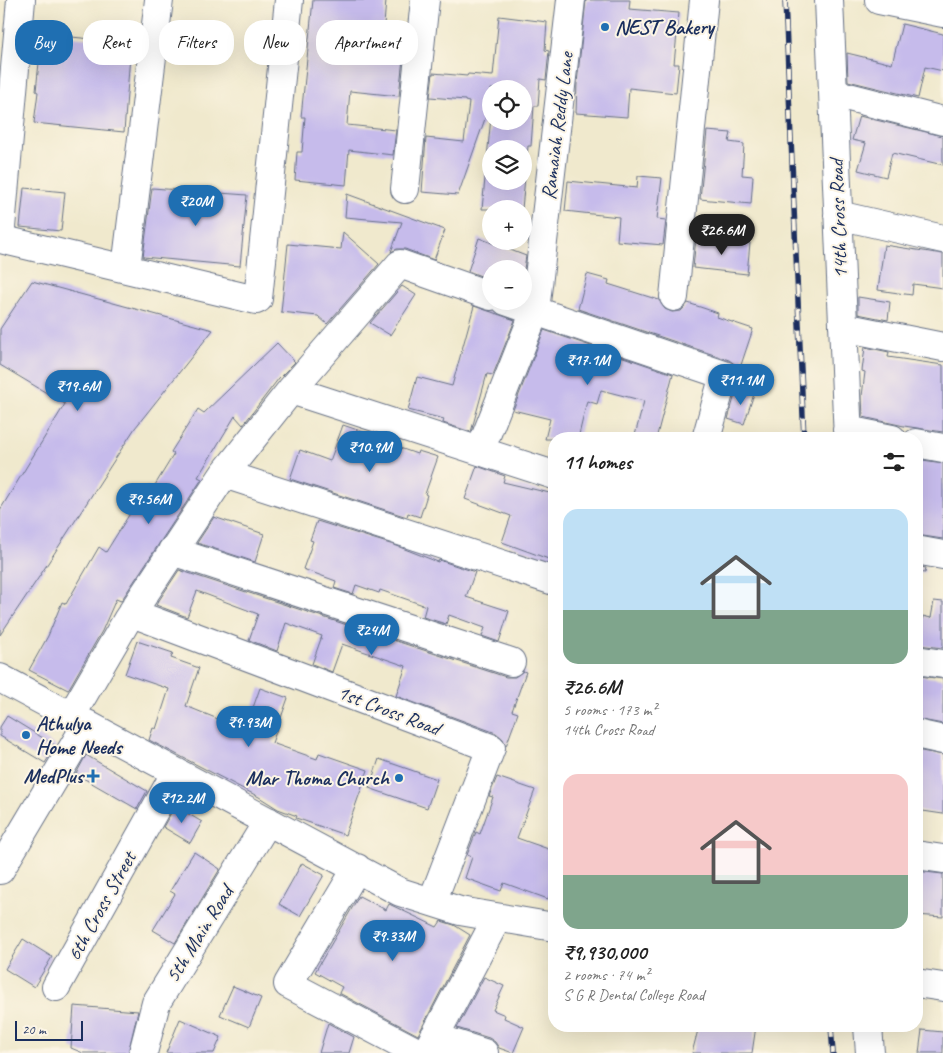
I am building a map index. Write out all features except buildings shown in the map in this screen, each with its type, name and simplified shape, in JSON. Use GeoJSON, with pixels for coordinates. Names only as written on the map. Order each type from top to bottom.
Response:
{"type":"FeatureCollection","features":[{"type":"Feature","properties":{"kind":"street"},"geometry":{"type":"LineString","coordinates":[[21,0],[0,239],[256,300],[258,299],[289,0]]}},
{"type":"Feature","properties":{"kind":"street"},"geometry":{"type":"LineString","coordinates":[[126,268],[158,0]]}},
{"type":"Feature","properties":{"kind":"street"},"geometry":{"type":"LineString","coordinates":[[405,189],[426,0]]}},
{"type":"Feature","properties":{"kind":"street","name":"Ramaiah Reddy Lane"},"geometry":{"type":"LineString","coordinates":[[480,451],[535,311],[571,0]]}},
{"type":"Feature","properties":{"kind":"street"},"geometry":{"type":"LineString","coordinates":[[674,296],[704,0]]}},
{"type":"Feature","properties":{"kind":"street","name":"14th Cross Road"},"geometry":{"type":"LineString","coordinates":[[829,0],[847,432]]}},
{"type":"Feature","properties":{"kind":"street"},"geometry":{"type":"LineString","coordinates":[[879,0],[943,14]]}},
{"type":"Feature","properties":{"kind":"street"},"geometry":{"type":"LineString","coordinates":[[833,93],[943,121]]}},
{"type":"Feature","properties":{"kind":"street"},"geometry":{"type":"LineString","coordinates":[[838,215],[943,239]]}},
{"type":"Feature","properties":{"kind":"street"},"geometry":{"type":"LineString","coordinates":[[0,870],[79,720],[127,620],[224,474],[291,390],[400,264],[482,293]]}},
{"type":"Feature","properties":{"kind":"street"},"geometry":{"type":"LineString","coordinates":[[532,310],[724,375],[708,432]]}},
{"type":"Feature","properties":{"kind":"street"},"geometry":{"type":"LineString","coordinates":[[843,327],[943,347]]}},
{"type":"Feature","properties":{"kind":"street"},"geometry":{"type":"LineString","coordinates":[[291,390],[548,473]]}},
{"type":"Feature","properties":{"kind":"street"},"geometry":{"type":"LineString","coordinates":[[923,444],[943,448]]}},
{"type":"Feature","properties":{"kind":"street"},"geometry":{"type":"LineString","coordinates":[[224,474],[548,579]]}},
{"type":"Feature","properties":{"kind":"street"},"geometry":{"type":"LineString","coordinates":[[172,551],[511,662]]}},
{"type":"Feature","properties":{"kind":"street"},"geometry":{"type":"LineString","coordinates":[[923,551],[943,555]]}},
{"type":"Feature","properties":{"kind":"street","name":"1st Cross Road"},"geometry":{"type":"LineString","coordinates":[[132,613],[491,748],[432,902]]}},
{"type":"Feature","properties":{"kind":"street"},"geometry":{"type":"LineString","coordinates":[[923,661],[943,664]]}},
{"type":"Feature","properties":{"kind":"street"},"geometry":{"type":"LineString","coordinates":[[3,687],[79,720],[400,892],[460,911],[548,927]]}},
{"type":"Feature","properties":{"kind":"street"},"geometry":{"type":"LineString","coordinates":[[923,736],[943,740]]}},
{"type":"Feature","properties":{"kind":"street","name":"6th Cross Street"},"geometry":{"type":"LineString","coordinates":[[56,987],[176,772]]}},
{"type":"Feature","properties":{"kind":"street","name":"5th Main Road"},"geometry":{"type":"LineString","coordinates":[[143,1053],[156,1003],[268,821]]}},
{"type":"Feature","properties":{"kind":"street"},"geometry":{"type":"LineString","coordinates":[[923,856],[943,859]]}},
{"type":"Feature","properties":{"kind":"street"},"geometry":{"type":"LineString","coordinates":[[357,868],[288,984],[427,1048],[484,1053]]}},
{"type":"Feature","properties":{"kind":"street"},"geometry":{"type":"LineString","coordinates":[[427,1048],[497,918]]}},
{"type":"Feature","properties":{"kind":"street"},"geometry":{"type":"LineString","coordinates":[[923,984],[943,987]]}},
{"type":"Feature","properties":{"kind":"street"},"geometry":{"type":"LineString","coordinates":[[868,1032],[870,1053]]}},
{"type":"Feature","properties":{"kind":"railway"},"geometry":{"type":"LineString","coordinates":[[785,0],[804,432]]}},
{"type":"Feature","properties":{"kind":"railway"},"geometry":{"type":"LineString","coordinates":[[831,1032],[833,1053]]}},
{"type":"Feature","properties":{"kind":"place","name":"NEST Bakery"},"geometry":{"type":"Point","coordinates":[605,27]}},
{"type":"Feature","properties":{"kind":"place","name":"Athulya Home Needs"},"geometry":{"type":"Point","coordinates":[26,735]}},
{"type":"Feature","properties":{"kind":"place","name":"MedPlus"},"geometry":{"type":"Point","coordinates":[93,776]}},
{"type":"Feature","properties":{"kind":"place","name":"Mar Thoma Church"},"geometry":{"type":"Point","coordinates":[399,778]}}]}
